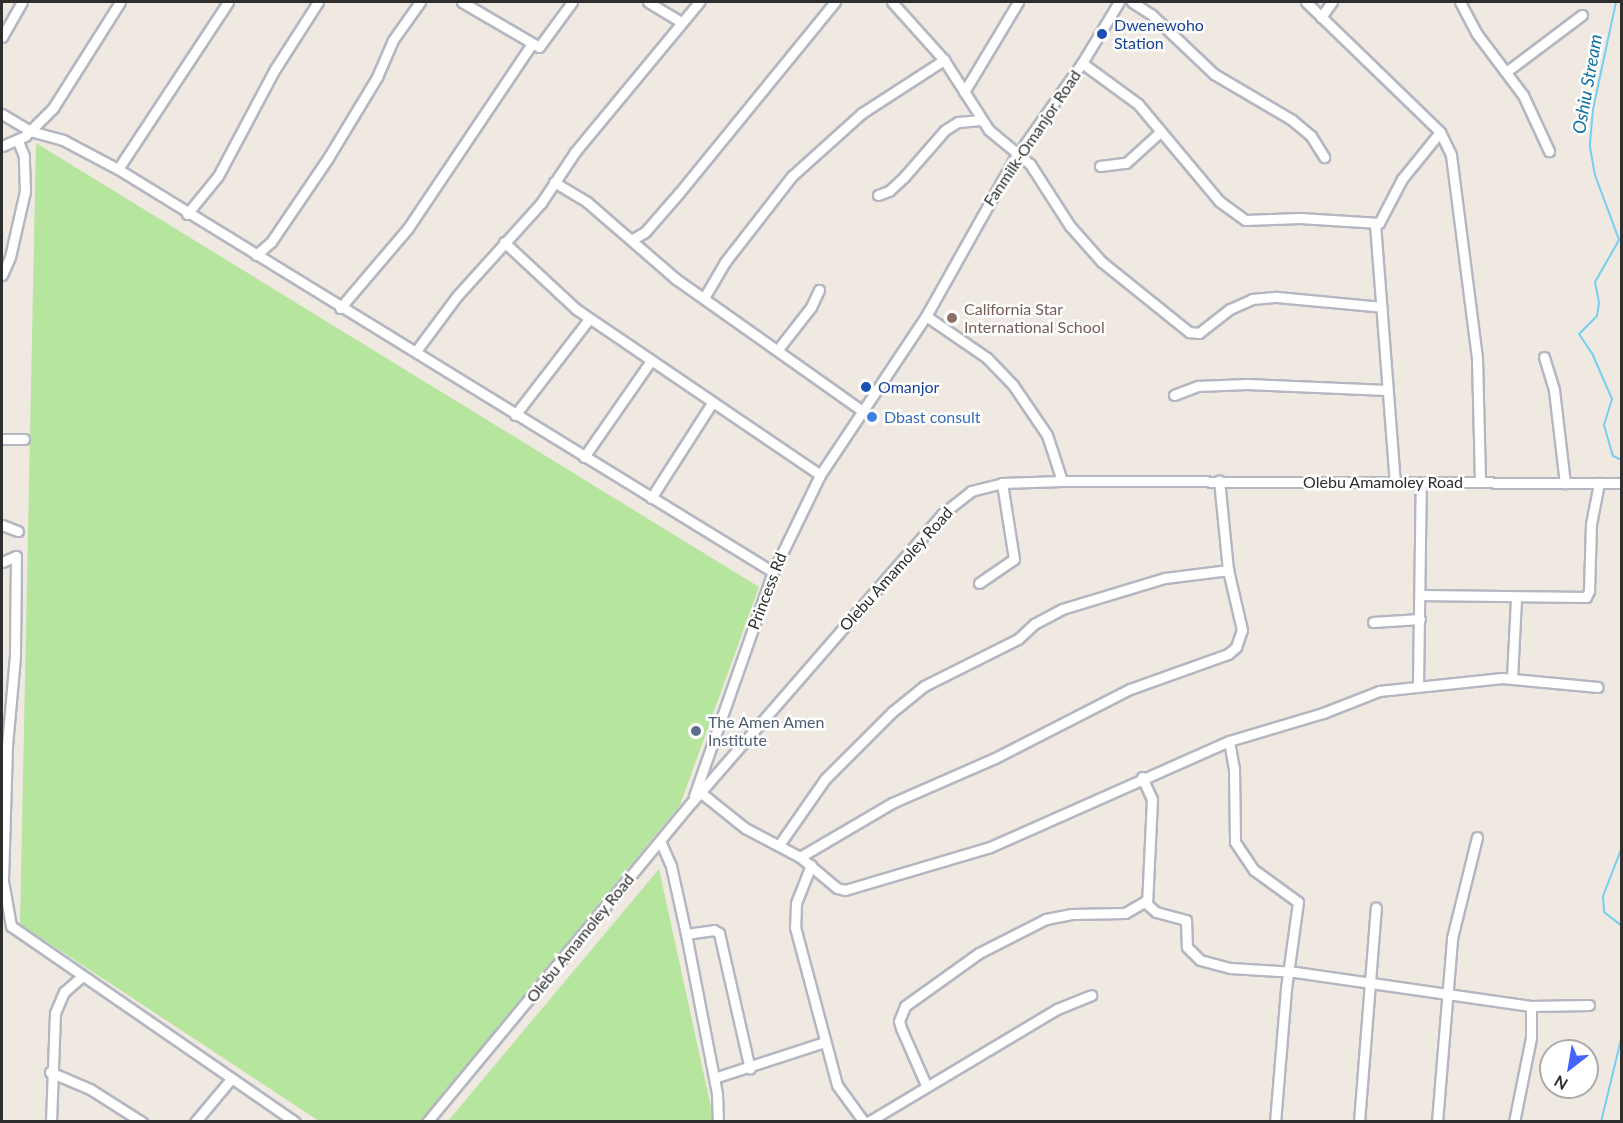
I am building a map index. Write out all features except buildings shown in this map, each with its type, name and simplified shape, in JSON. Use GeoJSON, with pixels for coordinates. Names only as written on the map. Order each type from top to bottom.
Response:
{"type":"FeatureCollection","features":[{"type":"Feature","properties":{"kind":"street"},"geometry":{"type":"LineString","coordinates":[[2,37],[22,2]]}},
{"type":"Feature","properties":{"kind":"street"},"geometry":{"type":"LineString","coordinates":[[2,146],[18,141],[63,96],[120,2]]}},
{"type":"Feature","properties":{"kind":"street"},"geometry":{"type":"LineString","coordinates":[[118,169],[228,2]]}},
{"type":"Feature","properties":{"kind":"street"},"geometry":{"type":"LineString","coordinates":[[187,214],[214,183],[275,69],[318,2]]}},
{"type":"Feature","properties":{"kind":"street"},"geometry":{"type":"LineString","coordinates":[[256,255],[271,242],[328,158],[377,77],[393,40],[420,2]]}},
{"type":"Feature","properties":{"kind":"street"},"geometry":{"type":"LineString","coordinates":[[462,2],[531,45],[543,45],[572,2]]}},
{"type":"Feature","properties":{"kind":"street"},"geometry":{"type":"LineString","coordinates":[[648,2],[681,22]]}},
{"type":"Feature","properties":{"kind":"street"},"geometry":{"type":"LineString","coordinates":[[416,351],[504,242],[541,203],[554,182],[699,2]]}},
{"type":"Feature","properties":{"kind":"street"},"geometry":{"type":"LineString","coordinates":[[633,238],[645,232],[679,193],[835,2]]}},
{"type":"Feature","properties":{"kind":"street"},"geometry":{"type":"LineString","coordinates":[[892,2],[945,60],[981,120],[1019,153],[1102,262],[1190,332],[1199,333],[1230,309],[1252,299],[1277,297],[1382,307]]}},
{"type":"Feature","properties":{"kind":"street","name":"Fanmilk-Omanjor Road"},"geometry":{"type":"LineString","coordinates":[[926,316],[1019,153],[1082,63],[1119,2]]}},
{"type":"Feature","properties":{"kind":"street"},"geometry":{"type":"LineString","coordinates":[[1132,2],[1152,15],[1214,74],[1292,120],[1311,136],[1323,157]]}},
{"type":"Feature","properties":{"kind":"street"},"geometry":{"type":"LineString","coordinates":[[1306,2],[1440,132],[1451,155],[1477,358],[1480,482]]}},
{"type":"Feature","properties":{"kind":"street"},"geometry":{"type":"LineString","coordinates":[[1322,17],[1332,2]]}},
{"type":"Feature","properties":{"kind":"street"},"geometry":{"type":"LineString","coordinates":[[1460,2],[1477,34],[1523,95],[1549,151]]}},
{"type":"Feature","properties":{"kind":"street"},"geometry":{"type":"LineString","coordinates":[[964,92],[1013,3]]}},
{"type":"Feature","properties":{"kind":"street"},"geometry":{"type":"LineString","coordinates":[[1506,72],[1582,15]]}},
{"type":"Feature","properties":{"kind":"street"},"geometry":{"type":"LineString","coordinates":[[340,308],[408,228],[531,45]]}},
{"type":"Feature","properties":{"kind":"street"},"geometry":{"type":"LineString","coordinates":[[704,298],[736,246],[792,176],[862,113],[945,60]]}},
{"type":"Feature","properties":{"kind":"street"},"geometry":{"type":"LineString","coordinates":[[1082,63],[1132,98],[1160,134],[1239,218],[1375,224],[1382,220],[1402,179],[1440,132]]}},
{"type":"Feature","properties":{"kind":"street"},"geometry":{"type":"LineString","coordinates":[[2,114],[30,131],[63,140],[118,169],[187,214],[340,308],[416,351],[515,415],[773,572]]}},
{"type":"Feature","properties":{"kind":"street"},"geometry":{"type":"LineString","coordinates":[[878,195],[889,191],[904,177],[945,130],[958,122],[981,120]]}},
{"type":"Feature","properties":{"kind":"street"},"geometry":{"type":"LineString","coordinates":[[1100,166],[1126,163],[1160,134]]}},
{"type":"Feature","properties":{"kind":"street"},"geometry":{"type":"LineString","coordinates":[[2,274],[10,257],[25,191],[24,156],[18,141]]}},
{"type":"Feature","properties":{"kind":"street"},"geometry":{"type":"LineString","coordinates":[[554,182],[588,202],[633,238],[676,279],[778,348],[864,411]]}},
{"type":"Feature","properties":{"kind":"street"},"geometry":{"type":"LineString","coordinates":[[1375,224],[1395,481]]}},
{"type":"Feature","properties":{"kind":"street"},"geometry":{"type":"LineString","coordinates":[[504,242],[542,281],[589,319],[820,475]]}},
{"type":"Feature","properties":{"kind":"street"},"geometry":{"type":"LineString","coordinates":[[778,348],[811,307],[819,290]]}},
{"type":"Feature","properties":{"kind":"street"},"geometry":{"type":"LineString","coordinates":[[926,316],[987,358],[1013,386],[1047,435],[1062,481]]}},
{"type":"Feature","properties":{"kind":"street","name":"Princess Rd"},"geometry":{"type":"LineString","coordinates":[[692,802],[773,572],[820,475],[926,316]]}},
{"type":"Feature","properties":{"kind":"street"},"geometry":{"type":"LineString","coordinates":[[515,415],[589,319]]}},
{"type":"Feature","properties":{"kind":"street"},"geometry":{"type":"LineString","coordinates":[[1544,357],[1554,390],[1565,483]]}},
{"type":"Feature","properties":{"kind":"street"},"geometry":{"type":"LineString","coordinates":[[585,457],[650,362]]}},
{"type":"Feature","properties":{"kind":"street"},"geometry":{"type":"LineString","coordinates":[[1174,395],[1198,386],[1247,384],[1387,390]]}},
{"type":"Feature","properties":{"kind":"street"},"geometry":{"type":"LineString","coordinates":[[651,498],[712,403]]}},
{"type":"Feature","properties":{"kind":"street"},"geometry":{"type":"LineString","coordinates":[[2,440],[24,439]]}},
{"type":"Feature","properties":{"kind":"street"},"geometry":{"type":"LineString","coordinates":[[800,857],[892,803],[995,758],[1130,689],[1228,654],[1236,646],[1242,630],[1228,570],[1219,480]]}},
{"type":"Feature","properties":{"kind":"street","name":"Olebu Amamoley Road"},"geometry":{"type":"LineString","coordinates":[[427,1122],[700,792],[942,513],[971,491],[1002,483],[1062,481],[1622,483]]}},
{"type":"Feature","properties":{"kind":"street"},"geometry":{"type":"LineString","coordinates":[[1418,685],[1421,482]]}},
{"type":"Feature","properties":{"kind":"street"},"geometry":{"type":"LineString","coordinates":[[979,583],[1014,559],[1002,483]]}},
{"type":"Feature","properties":{"kind":"street"},"geometry":{"type":"LineString","coordinates":[[1420,595],[1516,598],[1586,597],[1591,524],[1599,483]]}},
{"type":"Feature","properties":{"kind":"street"},"geometry":{"type":"LineString","coordinates":[[2,525],[18,531]]}},
{"type":"Feature","properties":{"kind":"street"},"geometry":{"type":"LineString","coordinates":[[2,562],[16,556],[2,881],[8,919],[15,931],[295,1122]]}},
{"type":"Feature","properties":{"kind":"street"},"geometry":{"type":"LineString","coordinates":[[779,845],[825,779],[898,706],[924,686],[1018,639],[1034,624],[1062,609],[1165,578],[1228,570]]}},
{"type":"Feature","properties":{"kind":"street"},"geometry":{"type":"LineString","coordinates":[[1512,678],[1516,598]]}},
{"type":"Feature","properties":{"kind":"street"},"geometry":{"type":"LineString","coordinates":[[1373,622],[1420,619]]}},
{"type":"Feature","properties":{"kind":"street"},"geometry":{"type":"LineString","coordinates":[[700,792],[745,828],[800,857],[837,888],[852,889],[990,847],[1142,777],[1229,741],[1323,713],[1379,691],[1418,685],[1512,678],[1598,687]]}},
{"type":"Feature","properties":{"kind":"street"},"geometry":{"type":"LineString","coordinates":[[2,687],[12,688]]}},
{"type":"Feature","properties":{"kind":"street"},"geometry":{"type":"LineString","coordinates":[[1229,741],[1234,768],[1235,842],[1254,870],[1298,902],[1275,1122]]}},
{"type":"Feature","properties":{"kind":"street"},"geometry":{"type":"LineString","coordinates":[[1142,777],[1152,799],[1146,901],[1156,912],[1186,920],[1188,951],[1200,960],[1230,968],[1289,972],[1371,982],[1531,1006],[1589,1005]]}},
{"type":"Feature","properties":{"kind":"street"},"geometry":{"type":"LineString","coordinates":[[1437,1122],[1452,938],[1477,837]]}},
{"type":"Feature","properties":{"kind":"street"},"geometry":{"type":"LineString","coordinates":[[660,841],[671,866],[686,934],[714,1078],[718,1122]]}},
{"type":"Feature","properties":{"kind":"street"},"geometry":{"type":"LineString","coordinates":[[811,865],[796,903],[795,927],[837,1085],[866,1122],[1058,1009],[1091,995]]}},
{"type":"Feature","properties":{"kind":"street"},"geometry":{"type":"LineString","coordinates":[[926,1085],[900,1028],[899,1021],[905,1006],[979,953],[1046,919],[1072,914],[1125,913],[1146,901]]}},
{"type":"Feature","properties":{"kind":"street"},"geometry":{"type":"LineString","coordinates":[[1359,1122],[1376,908]]}},
{"type":"Feature","properties":{"kind":"street"},"geometry":{"type":"LineString","coordinates":[[686,934],[714,930],[719,933],[750,1070]]}},
{"type":"Feature","properties":{"kind":"street"},"geometry":{"type":"LineString","coordinates":[[51,1122],[50,1072],[55,1013],[64,992],[81,977]]}},
{"type":"Feature","properties":{"kind":"street"},"geometry":{"type":"LineString","coordinates":[[1514,1122],[1531,1038],[1531,1006]]}},
{"type":"Feature","properties":{"kind":"street"},"geometry":{"type":"LineString","coordinates":[[714,1078],[750,1070],[825,1042]]}},
{"type":"Feature","properties":{"kind":"street"},"geometry":{"type":"LineString","coordinates":[[50,1072],[90,1089],[141,1122]]}},
{"type":"Feature","properties":{"kind":"street"},"geometry":{"type":"LineString","coordinates":[[195,1122],[231,1078]]}},
{"type":"Feature","properties":{"kind":"green space"},"geometry":{"type":"Polygon","coordinates":[[[36,143],[759,587],[680,805],[421,1121],[319,1121],[20,924],[36,143]]]}},
{"type":"Feature","properties":{"kind":"green space"},"geometry":{"type":"Polygon","coordinates":[[[659,869],[714,1121],[448,1121],[659,869]]]}},
{"type":"Feature","properties":{"kind":"waterway","name":"Oshiu Stream"},"geometry":{"type":"LineString","coordinates":[[1616,2],[1593,109],[1590,147],[1595,175],[1619,240],[1595,282],[1599,303],[1597,316],[1579,334],[1592,353],[1612,399],[1604,425],[1613,456],[1622,460]]}},
{"type":"Feature","properties":{"kind":"waterway","name":"Oshiu Stream"},"geometry":{"type":"LineString","coordinates":[[1622,847],[1603,896],[1604,912],[1622,926]]}},
{"type":"Feature","properties":{"kind":"waterway","name":"Oshiu Stream"},"geometry":{"type":"LineString","coordinates":[[1622,1003],[1622,1017]]}},
{"type":"Feature","properties":{"kind":"waterway","name":"Oshiu Stream"},"geometry":{"type":"LineString","coordinates":[[1601,1122],[1622,1035]]}},
{"type":"Feature","properties":{"kind":"place","name":"Dwenewoho Station"},"geometry":{"type":"Point","coordinates":[1102,34]}},
{"type":"Feature","properties":{"kind":"place","name":"California Star International School"},"geometry":{"type":"Point","coordinates":[952,318]}},
{"type":"Feature","properties":{"kind":"place","name":"Omanjor"},"geometry":{"type":"Point","coordinates":[866,387]}},
{"type":"Feature","properties":{"kind":"place","name":"Dbast consult"},"geometry":{"type":"Point","coordinates":[872,417]}},
{"type":"Feature","properties":{"kind":"place","name":"The Amen Amen Institute"},"geometry":{"type":"Point","coordinates":[696,731]}}]}
